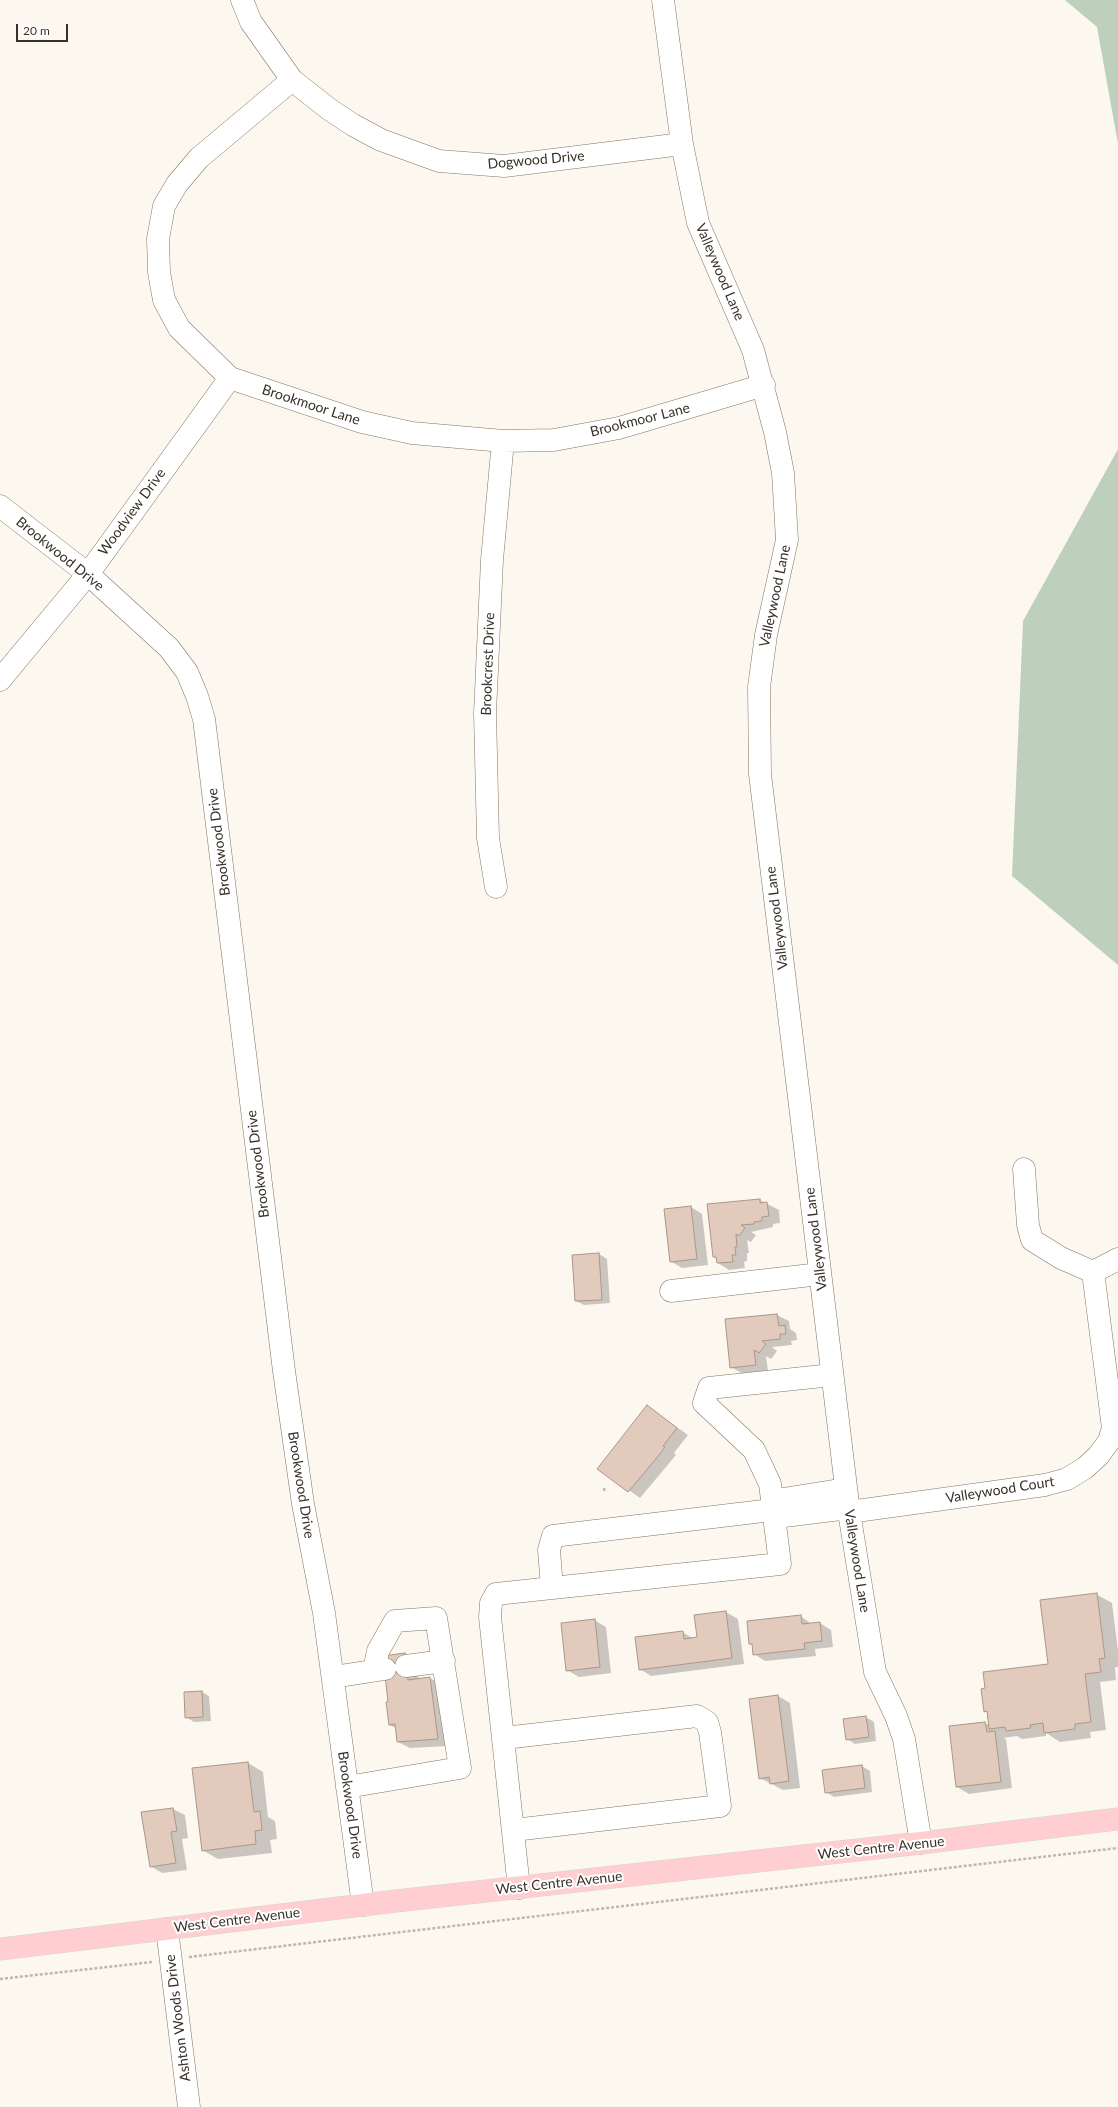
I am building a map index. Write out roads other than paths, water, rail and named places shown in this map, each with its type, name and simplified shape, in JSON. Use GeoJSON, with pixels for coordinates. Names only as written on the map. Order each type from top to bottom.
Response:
{"type":"FeatureCollection","features":[{"type":"Feature","properties":{"kind":"main road","name":"West Centre Avenue"},"geometry":{"type":"LineString","coordinates":[[0,1949],[363,1905],[921,1843],[1118,1819]]}},
{"type":"Feature","properties":{"kind":"street","name":"Dogwood Drive"},"geometry":{"type":"LineString","coordinates":[[242,0],[251,22],[292,80],[329,109],[353,125],[381,140],[439,162],[504,166],[682,144]]}},
{"type":"Feature","properties":{"kind":"street","name":"Valleywood Lane"},"geometry":{"type":"LineString","coordinates":[[663,0],[682,144],[698,223],[753,350],[764,384],[783,473],[787,540],[766,635],[759,687],[760,774],[848,1503],[875,1672],[896,1716],[904,1739],[921,1843]]}},
{"type":"Feature","properties":{"kind":"street","name":"Brookmoor Lane"},"geometry":{"type":"LineString","coordinates":[[292,80],[199,158],[177,184],[164,206],[158,239],[159,272],[164,300],[179,328],[230,378],[376,425],[412,433],[503,441],[554,440],[619,428],[764,384]]}},
{"type":"Feature","properties":{"kind":"street","name":"Woodview Drive"},"geometry":{"type":"LineString","coordinates":[[0,680],[88,574],[230,378]]}},
{"type":"Feature","properties":{"kind":"street","name":"Brookcrest Drive"},"geometry":{"type":"LineString","coordinates":[[496,887],[488,838],[485,713],[492,560],[503,441]]}},
{"type":"Feature","properties":{"kind":"street","name":"Brookwood Drive"},"geometry":{"type":"LineString","coordinates":[[0,506],[88,574],[169,648],[187,672],[197,696],[204,719],[284,1371],[304,1504],[324,1613],[363,1905]]}},
{"type":"Feature","properties":{"kind":"street"},"geometry":{"type":"LineString","coordinates":[[1024,1169],[1028,1225],[1032,1240],[1061,1258],[1093,1272],[1118,1259]]}},
{"type":"Feature","properties":{"kind":"street","name":"Valleywood Court"},"geometry":{"type":"LineString","coordinates":[[772,1510],[784,1516],[848,1503],[1046,1485],[1068,1478],[1085,1468],[1099,1455],[1109,1440],[1113,1428],[1113,1399],[1093,1272]]}},
{"type":"Feature","properties":{"kind":"street"},"geometry":{"type":"LineString","coordinates":[[671,1291],[820,1274]]}},
{"type":"Feature","properties":{"kind":"street"},"geometry":{"type":"LineString","coordinates":[[519,1888],[490,1617],[490,1603],[496,1594],[780,1564],[772,1510],[770,1484],[754,1450],[704,1403],[709,1388],[832,1375]]}},
{"type":"Feature","properties":{"kind":"street"},"geometry":{"type":"LineString","coordinates":[[552,1588],[549,1550],[553,1536],[772,1510]]}},
{"type":"Feature","properties":{"kind":"street"},"geometry":{"type":"LineString","coordinates":[[333,1678],[379,1670],[378,1651],[395,1622],[436,1618],[460,1768],[347,1787]]}},
{"type":"Feature","properties":{"kind":"street"},"geometry":{"type":"LineString","coordinates":[[406,1666],[444,1661]]}},
{"type":"Feature","properties":{"kind":"street"},"geometry":{"type":"LineString","coordinates":[[504,1738],[697,1716],[707,1722],[710,1732],[720,1806],[514,1830]]}},
{"type":"Feature","properties":{"kind":"street","name":"Ashton Woods Drive"},"geometry":{"type":"LineString","coordinates":[[167,1929],[189,2107]]}}]}
